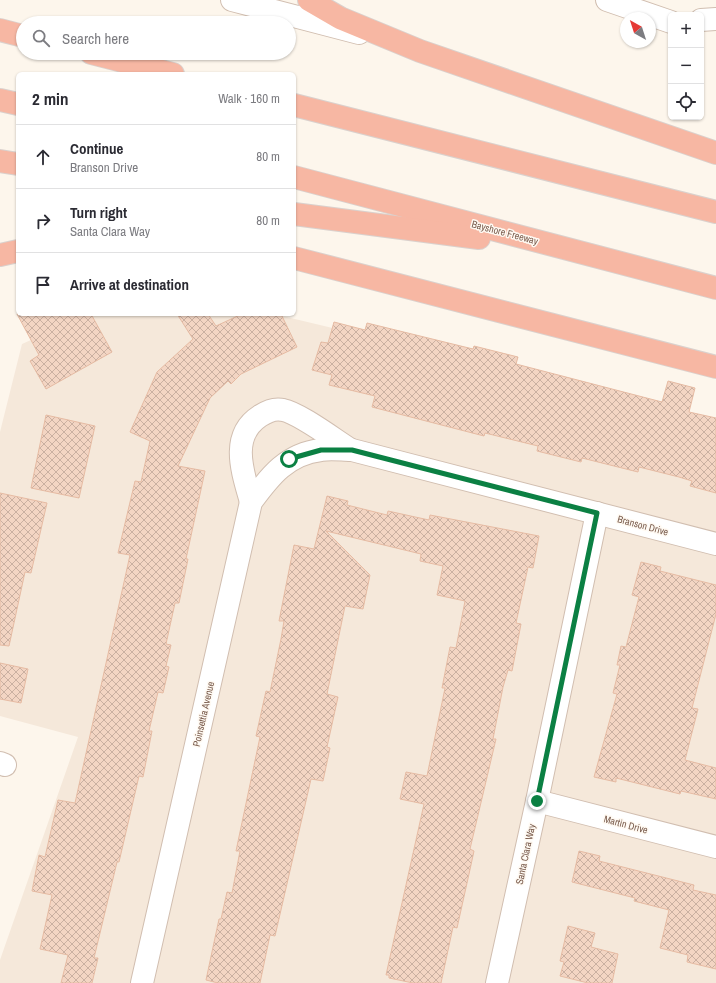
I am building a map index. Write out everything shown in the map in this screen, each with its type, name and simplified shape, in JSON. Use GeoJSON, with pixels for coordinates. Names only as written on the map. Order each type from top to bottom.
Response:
{"type":"FeatureCollection","features":[{"type":"Feature","properties":{"kind":"highway"},"geometry":{"type":"LineString","coordinates":[[309,0],[355,25],[420,51],[716,153]]}},
{"type":"Feature","properties":{"kind":"highway"},"geometry":{"type":"LineString","coordinates":[[0,30],[16,34]]}},
{"type":"Feature","properties":{"kind":"highway"},"geometry":{"type":"LineString","coordinates":[[118,60],[165,72]]}},
{"type":"Feature","properties":{"kind":"highway"},"geometry":{"type":"LineString","coordinates":[[0,100],[16,104]]}},
{"type":"Feature","properties":{"kind":"highway"},"geometry":{"type":"LineString","coordinates":[[296,106],[716,212]]}},
{"type":"Feature","properties":{"kind":"highway"},"geometry":{"type":"LineString","coordinates":[[0,161],[16,164]]}},
{"type":"Feature","properties":{"kind":"highway","name":"Bayshore Freeway"},"geometry":{"type":"LineString","coordinates":[[296,178],[716,288]]}},
{"type":"Feature","properties":{"kind":"highway"},"geometry":{"type":"LineString","coordinates":[[296,214],[567,249]]}},
{"type":"Feature","properties":{"kind":"highway"},"geometry":{"type":"LineString","coordinates":[[0,255],[16,251]]}},
{"type":"Feature","properties":{"kind":"highway"},"geometry":{"type":"LineString","coordinates":[[296,259],[716,367]]}},
{"type":"Feature","properties":{"kind":"street"},"geometry":{"type":"LineString","coordinates":[[232,0],[295,16]]}},
{"type":"Feature","properties":{"kind":"street"},"geometry":{"type":"LineString","coordinates":[[607,0],[668,21]]}},
{"type":"Feature","properties":{"kind":"street"},"geometry":{"type":"LineString","coordinates":[[296,16],[420,51]]}},
{"type":"Feature","properties":{"kind":"street"},"geometry":{"type":"LineString","coordinates":[[704,20],[716,19]]}},
{"type":"Feature","properties":{"kind":"street"},"geometry":{"type":"LineString","coordinates":[[251,502],[244,474],[240,447],[243,434],[253,420],[267,411],[282,409],[295,414],[352,450]]}},
{"type":"Feature","properties":{"kind":"street","name":"Branson Drive"},"geometry":{"type":"LineString","coordinates":[[289,459],[321,450],[352,450],[716,544]]}},
{"type":"Feature","properties":{"kind":"street","name":"Poinsettia Avenue"},"geometry":{"type":"LineString","coordinates":[[142,983],[251,502],[267,480],[289,459]]}},
{"type":"Feature","properties":{"kind":"street","name":"Santa Clara Way"},"geometry":{"type":"LineString","coordinates":[[497,983],[537,801],[597,513]]}},
{"type":"Feature","properties":{"kind":"street","name":"Martin Drive"},"geometry":{"type":"LineString","coordinates":[[537,801],[716,847]]}},
{"type":"Feature","properties":{"kind":"shaded area"},"geometry":{"type":"Polygon","coordinates":[[[85,316],[282,316],[716,420],[716,983],[0,983],[0,960],[78,737],[0,716],[0,432],[22,344],[85,316]]]}},
{"type":"Feature","properties":{"kind":"building"},"geometry":{"type":"Polygon","coordinates":[[[18,316],[92,316],[112,352],[46,389],[30,361],[39,355],[18,316]]]}},
{"type":"Feature","properties":{"kind":"building"},"geometry":{"type":"Polygon","coordinates":[[[178,316],[209,316],[216,326],[238,316],[282,316],[297,347],[241,374],[231,384],[228,381],[210,398],[178,466],[205,471],[186,559],[188,559],[179,603],[175,603],[166,644],[171,645],[166,666],[169,667],[163,693],[158,692],[149,731],[152,731],[143,777],[139,776],[119,862],[117,862],[94,958],[98,958],[92,983],[61,983],[68,955],[40,949],[52,895],[32,891],[39,855],[45,857],[58,800],[75,803],[130,555],[118,553],[135,481],[141,482],[150,441],[130,432],[157,372],[193,339],[178,316]]]}},
{"type":"Feature","properties":{"kind":"building"},"geometry":{"type":"Polygon","coordinates":[[[334,322],[365,330],[367,323],[473,349],[474,346],[518,357],[516,364],[662,402],[668,381],[695,388],[689,412],[716,418],[716,493],[690,486],[692,481],[639,467],[638,472],[582,458],[581,462],[537,451],[538,446],[485,433],[484,436],[372,407],[375,396],[329,385],[332,375],[312,370],[321,342],[328,343],[334,322]]]}},
{"type":"Feature","properties":{"kind":"building"},"geometry":{"type":"Polygon","coordinates":[[[46,415],[95,426],[79,498],[31,488],[46,415]]]}},
{"type":"Feature","properties":{"kind":"building"},"geometry":{"type":"Polygon","coordinates":[[[0,493],[47,503],[31,573],[25,572],[9,646],[0,645],[0,493]]]}},
{"type":"Feature","properties":{"kind":"building"},"geometry":{"type":"Polygon","coordinates":[[[327,496],[348,501],[347,505],[387,515],[388,511],[429,520],[430,515],[539,536],[533,568],[528,567],[516,623],[521,624],[512,671],[508,670],[503,687],[493,739],[496,739],[470,849],[474,851],[457,928],[453,927],[441,983],[413,983],[389,978],[389,975],[386,975],[424,804],[400,799],[406,772],[427,776],[445,688],[442,688],[450,647],[456,648],[465,601],[437,595],[443,566],[420,561],[421,554],[326,531],[370,575],[363,609],[345,606],[327,694],[338,697],[327,747],[330,748],[323,781],[311,779],[275,936],[270,935],[260,983],[218,983],[206,980],[219,919],[221,919],[227,892],[232,893],[240,851],[236,851],[260,737],[256,736],[266,691],[270,692],[281,639],[284,621],[279,621],[294,545],[314,549],[327,496]]]}},
{"type":"Feature","properties":{"kind":"building"},"geometry":{"type":"Polygon","coordinates":[[[641,562],[661,567],[660,571],[716,585],[716,614],[692,708],[698,709],[685,760],[716,768],[716,799],[681,791],[680,794],[616,778],[616,782],[594,777],[617,694],[613,693],[620,665],[617,665],[621,646],[626,647],[639,597],[632,595],[641,562]]]}},
{"type":"Feature","properties":{"kind":"building"},"geometry":{"type":"Polygon","coordinates":[[[0,663],[28,669],[21,703],[0,699],[0,663]]]}},
{"type":"Feature","properties":{"kind":"building"},"geometry":{"type":"Polygon","coordinates":[[[579,851],[600,856],[599,861],[694,885],[693,890],[716,895],[716,969],[687,962],[688,955],[660,948],[669,910],[634,901],[635,898],[572,882],[579,851]]]}},
{"type":"Feature","properties":{"kind":"building"},"geometry":{"type":"Polygon","coordinates":[[[568,926],[595,933],[591,947],[618,954],[612,983],[588,983],[560,976],[564,962],[560,961],[568,926]]]}},
{"type":"Feature","properties":{"kind":"route"},"geometry":{"type":"LineString","coordinates":[[289,459],[321,450],[352,450],[597,513],[537,801]]}}]}
